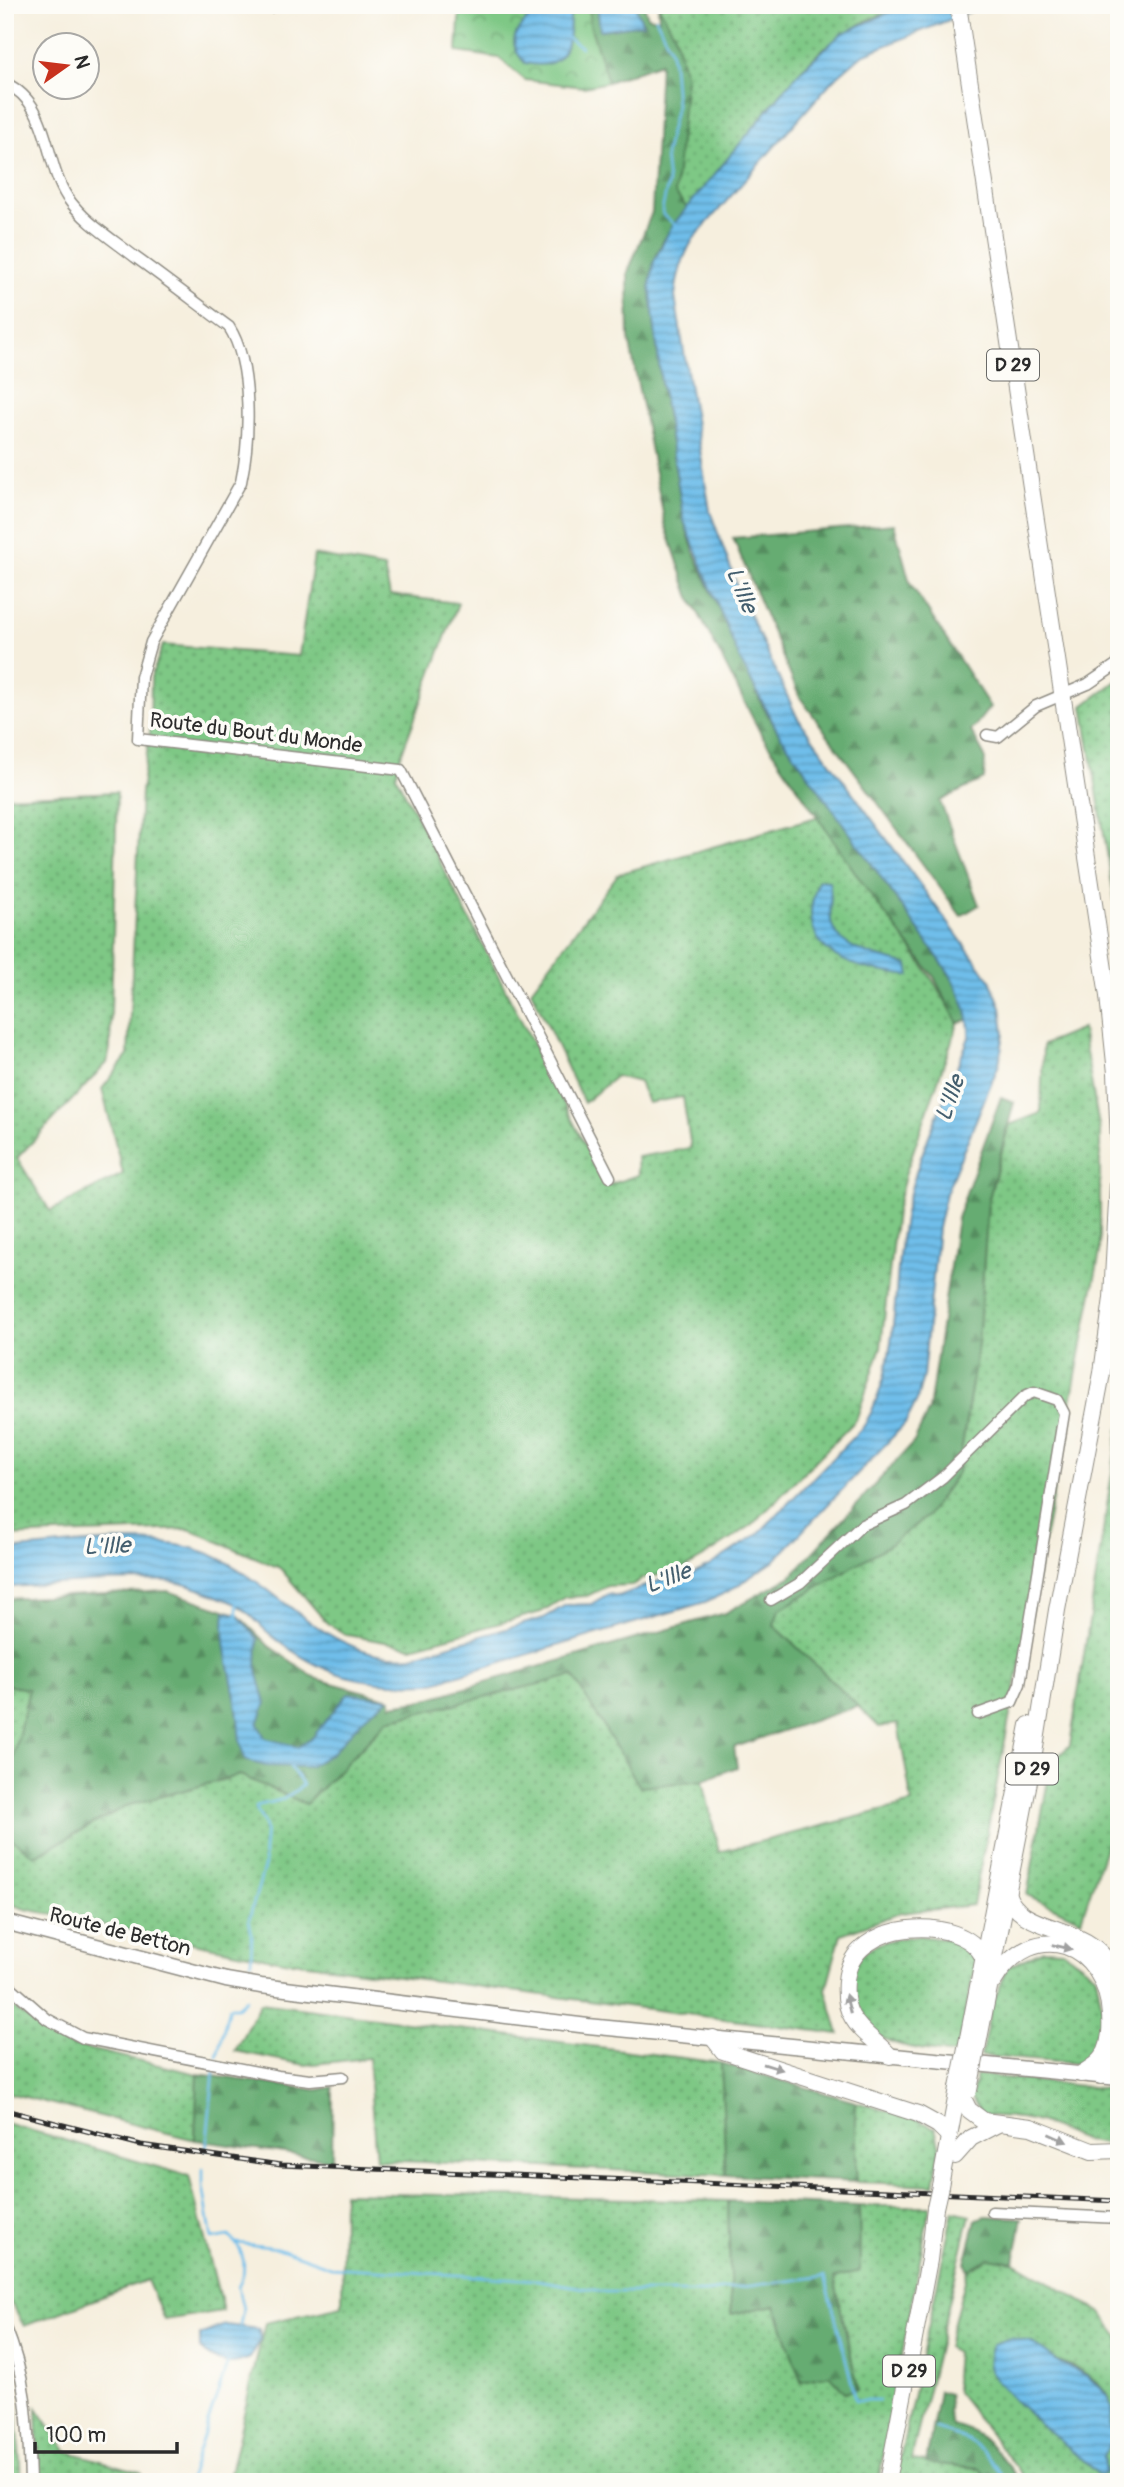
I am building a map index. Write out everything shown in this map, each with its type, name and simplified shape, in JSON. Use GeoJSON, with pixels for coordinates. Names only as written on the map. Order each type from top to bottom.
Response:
{"type":"FeatureCollection","features":[{"type":"Feature","properties":{"kind":"main road","name":"D 29"},"geometry":{"type":"LineString","coordinates":[[958,5],[1108,996],[1119,1143]]}},
{"type":"Feature","properties":{"kind":"main road","name":"D 29"},"geometry":{"type":"LineString","coordinates":[[944,2186],[955,2156],[983,1956],[1002,1892],[1046,1689],[1057,1610],[1103,1360],[1116,1246],[1119,1164]]}},
{"type":"Feature","properties":{"kind":"main road","name":"D 29"},"geometry":{"type":"LineString","coordinates":[[973,2039],[989,1989],[1001,1926],[1002,1892]]}},
{"type":"Feature","properties":{"kind":"main road"},"geometry":{"type":"LineString","coordinates":[[1002,1892],[1024,1916],[1090,1942],[1111,1965],[1119,1984]]}},
{"type":"Feature","properties":{"kind":"main road","name":"Route de Betton"},"geometry":{"type":"LineString","coordinates":[[5,1922],[226,1980],[588,2026],[1119,2078]]}},
{"type":"Feature","properties":{"kind":"main road"},"geometry":{"type":"LineString","coordinates":[[1001,1926],[1012,1937],[1033,1946]]}},
{"type":"Feature","properties":{"kind":"main road"},"geometry":{"type":"LineString","coordinates":[[890,2056],[860,2029],[848,2010],[846,1973],[859,1950],[879,1935],[917,1929],[964,1937],[976,1946],[983,1956]]}},
{"type":"Feature","properties":{"kind":"main road"},"geometry":{"type":"LineString","coordinates":[[989,1989],[1007,1962],[1033,1946],[1057,1944],[1074,1950],[1092,1962],[1103,1978],[1110,2019],[1107,2044],[1100,2060],[1081,2074]]}},
{"type":"Feature","properties":{"kind":"main road"},"geometry":{"type":"LineString","coordinates":[[713,2038],[723,2051],[918,2114],[937,2125],[949,2137]]}},
{"type":"Feature","properties":{"kind":"main road"},"geometry":{"type":"LineString","coordinates":[[1101,2076],[1119,2050]]}},
{"type":"Feature","properties":{"kind":"main road","name":"D 29"},"geometry":{"type":"LineString","coordinates":[[887,2482],[944,2186],[949,2137],[964,2094]]}},
{"type":"Feature","properties":{"kind":"main road"},"geometry":{"type":"LineString","coordinates":[[964,2094],[980,2119],[998,2124],[1031,2127],[1092,2151],[1119,2150]]}},
{"type":"Feature","properties":{"kind":"main road"},"geometry":{"type":"LineString","coordinates":[[955,2156],[971,2138],[998,2124]]}},
{"type":"Feature","properties":{"kind":"street","name":"Route du Bout du Monde"},"geometry":{"type":"LineString","coordinates":[[5,83],[18,89],[32,104],[58,178],[68,198],[92,224],[229,327],[240,344],[245,369],[246,459],[241,482],[151,642],[141,677],[138,739],[401,770],[610,1177]]}},
{"type":"Feature","properties":{"kind":"street"},"geometry":{"type":"LineString","coordinates":[[987,735],[998,737],[1036,706],[1088,684],[1119,663]]}},
{"type":"Feature","properties":{"kind":"street"},"geometry":{"type":"LineString","coordinates":[[771,1600],[800,1583],[862,1525],[906,1505],[943,1478],[1025,1396],[1034,1392],[1057,1400],[1064,1413],[1020,1684],[1012,1702],[978,1714]]}},
{"type":"Feature","properties":{"kind":"street"},"geometry":{"type":"LineString","coordinates":[[5,1982],[47,2019],[83,2038],[278,2077],[310,2080],[343,2077]]}},
{"type":"Feature","properties":{"kind":"street"},"geometry":{"type":"LineString","coordinates":[[992,2212],[1119,2218]]}},
{"type":"Feature","properties":{"kind":"street"},"geometry":{"type":"LineString","coordinates":[[5,2325],[22,2372],[27,2395],[30,2482]]}},
{"type":"Feature","properties":{"kind":"green space"},"geometry":{"type":"Polygon","coordinates":[[[460,5],[589,5],[590,25],[608,82],[584,87],[525,80],[499,58],[457,52],[460,5]]]}},
{"type":"Feature","properties":{"kind":"green space"},"geometry":{"type":"Polygon","coordinates":[[[589,5],[597,5],[601,30],[643,24],[635,5],[644,5],[648,17],[659,19],[658,5],[674,33],[686,77],[675,193],[687,208],[663,241],[654,261],[650,285],[661,382],[684,521],[695,555],[762,705],[778,732],[949,973],[964,1000],[970,1019],[958,1023],[934,977],[874,900],[761,734],[689,595],[665,524],[629,339],[628,272],[652,212],[660,63],[608,82],[590,25],[589,5]]]}},
{"type":"Feature","properties":{"kind":"green space"},"geometry":{"type":"Polygon","coordinates":[[[658,5],[906,5],[866,21],[824,48],[800,71],[687,208],[675,193],[674,33],[658,5]]]}},
{"type":"Feature","properties":{"kind":"green space"},"geometry":{"type":"Polygon","coordinates":[[[894,524],[910,583],[990,707],[971,731],[985,757],[984,779],[940,801],[979,905],[961,916],[799,696],[733,538],[894,524]]]}},
{"type":"Feature","properties":{"kind":"green space"},"geometry":{"type":"Polygon","coordinates":[[[314,555],[384,568],[390,595],[458,603],[400,758],[396,776],[606,1186],[638,1175],[637,1157],[691,1148],[683,1097],[648,1103],[639,1082],[616,1076],[584,1103],[531,990],[618,874],[820,816],[836,843],[926,970],[958,1023],[906,1172],[896,1211],[881,1347],[856,1420],[752,1525],[679,1571],[644,1578],[632,1585],[607,1586],[587,1596],[565,1597],[541,1612],[412,1647],[347,1635],[327,1623],[280,1568],[189,1529],[5,1536],[5,797],[117,792],[110,1048],[107,1063],[17,1158],[50,1211],[123,1174],[102,1089],[128,1055],[141,791],[150,733],[151,677],[163,645],[299,656],[314,555]]]}},
{"type":"Feature","properties":{"kind":"green space"},"geometry":{"type":"Polygon","coordinates":[[[1119,679],[1119,926],[1083,706],[1119,679]]]}},
{"type":"Feature","properties":{"kind":"green space"},"geometry":{"type":"Polygon","coordinates":[[[1082,1029],[1100,1132],[1100,1252],[973,1905],[900,1913],[841,1934],[826,1989],[839,2034],[277,1960],[25,1909],[5,1902],[5,1834],[35,1856],[126,1806],[240,1775],[306,1804],[388,1720],[573,1675],[640,1787],[703,1780],[719,1852],[912,1803],[898,1724],[879,1727],[774,1625],[779,1610],[889,1545],[927,1516],[958,1472],[978,1344],[988,1202],[1009,1125],[1041,1113],[1043,1045],[1082,1029]]]}},
{"type":"Feature","properties":{"kind":"green space"},"geometry":{"type":"Polygon","coordinates":[[[1001,1097],[1014,1102],[988,1202],[978,1344],[958,1472],[927,1516],[889,1545],[779,1610],[774,1625],[858,1706],[734,1747],[737,1767],[703,1780],[640,1787],[573,1676],[388,1720],[306,1804],[240,1775],[126,1806],[35,1856],[5,1834],[5,1796],[29,1689],[5,1685],[5,1599],[168,1591],[237,1614],[269,1646],[317,1679],[391,1699],[391,1705],[420,1701],[725,1613],[790,1577],[914,1442],[929,1410],[957,1218],[1001,1097]]]}},
{"type":"Feature","properties":{"kind":"green space"},"geometry":{"type":"Polygon","coordinates":[[[1119,1428],[1119,1838],[1109,1836],[1081,1920],[1027,1895],[1051,1763],[1070,1745],[1119,1428]]]}},
{"type":"Feature","properties":{"kind":"green space"},"geometry":{"type":"Polygon","coordinates":[[[5,1685],[29,1689],[5,1796],[5,1685]]]}},
{"type":"Feature","properties":{"kind":"green space"},"geometry":{"type":"Polygon","coordinates":[[[919,1936],[950,1940],[973,1952],[976,1961],[957,2055],[891,2042],[873,2031],[857,2010],[851,1984],[852,1971],[858,1960],[867,1950],[885,1942],[919,1936]]]}},
{"type":"Feature","properties":{"kind":"green space"},"geometry":{"type":"Polygon","coordinates":[[[1043,1950],[1063,1951],[1096,1975],[1105,2024],[1097,2057],[1083,2064],[981,2056],[991,2008],[1008,1967],[1043,1950]]]}},
{"type":"Feature","properties":{"kind":"green space"},"geometry":{"type":"Polygon","coordinates":[[[5,2002],[62,2043],[198,2074],[195,2140],[5,2092],[5,2002]]]}},
{"type":"Feature","properties":{"kind":"green space"},"geometry":{"type":"Polygon","coordinates":[[[260,2003],[721,2063],[726,2175],[376,2160],[368,2058],[305,2065],[235,2051],[260,2003]]]}},
{"type":"Feature","properties":{"kind":"green space"},"geometry":{"type":"Polygon","coordinates":[[[721,2063],[856,2102],[856,2182],[726,2175],[721,2063]]]}},
{"type":"Feature","properties":{"kind":"green space"},"geometry":{"type":"Polygon","coordinates":[[[198,2074],[317,2090],[333,2087],[332,2160],[195,2140],[198,2074]]]}},
{"type":"Feature","properties":{"kind":"green space"},"geometry":{"type":"Polygon","coordinates":[[[977,2075],[1119,2090],[1119,2144],[1087,2141],[1032,2120],[983,2115],[971,2098],[977,2075]]]}},
{"type":"Feature","properties":{"kind":"green space"},"geometry":{"type":"Polygon","coordinates":[[[856,2102],[916,2119],[935,2128],[940,2148],[934,2185],[856,2182],[856,2102]]]}},
{"type":"Feature","properties":{"kind":"green space"},"geometry":{"type":"Polygon","coordinates":[[[5,2123],[189,2176],[223,2311],[164,2320],[147,2280],[24,2326],[5,2293],[5,2123]]]}},
{"type":"Feature","properties":{"kind":"green space"},"geometry":{"type":"Polygon","coordinates":[[[343,2193],[728,2201],[731,2314],[775,2305],[801,2381],[831,2375],[845,2392],[858,2388],[834,2277],[860,2271],[859,2206],[930,2206],[878,2482],[228,2482],[265,2323],[342,2306],[343,2193]]]}},
{"type":"Feature","properties":{"kind":"green space"},"geometry":{"type":"Polygon","coordinates":[[[728,2201],[859,2206],[860,2271],[834,2278],[858,2389],[845,2392],[830,2375],[801,2381],[775,2305],[731,2314],[728,2201]]]}},
{"type":"Feature","properties":{"kind":"green space"},"geometry":{"type":"Polygon","coordinates":[[[953,2211],[970,2215],[911,2460],[980,2468],[989,2482],[895,2482],[953,2211]]]}},
{"type":"Feature","properties":{"kind":"green space"},"geometry":{"type":"Polygon","coordinates":[[[986,2216],[1022,2218],[1014,2262],[989,2258],[968,2270],[965,2263],[976,2219],[986,2216]]]}},
{"type":"Feature","properties":{"kind":"green space"},"geometry":{"type":"Polygon","coordinates":[[[989,2258],[1014,2262],[1100,2312],[1119,2336],[1119,2438],[1110,2425],[1109,2398],[1101,2386],[1089,2376],[1057,2360],[993,2344],[989,2357],[1012,2397],[1100,2476],[1105,2473],[1103,2456],[1109,2444],[1119,2443],[1119,2482],[1028,2482],[957,2392],[954,2377],[956,2352],[947,2347],[968,2270],[989,2258]]]}},
{"type":"Feature","properties":{"kind":"green space"},"geometry":{"type":"Polygon","coordinates":[[[5,2356],[16,2394],[21,2482],[5,2482],[5,2356]]]}},
{"type":"Feature","properties":{"kind":"green space"},"geometry":{"type":"Polygon","coordinates":[[[939,2391],[949,2394],[948,2413],[952,2425],[984,2439],[1021,2482],[991,2482],[980,2468],[926,2463],[939,2391]]]}},
{"type":"Feature","properties":{"kind":"green space"},"geometry":{"type":"Polygon","coordinates":[[[37,2408],[66,2451],[140,2472],[144,2482],[39,2482],[37,2408]]]}},
{"type":"Feature","properties":{"kind":"water"},"geometry":{"type":"Polygon","coordinates":[[[538,5],[570,5],[570,30],[564,50],[559,58],[551,63],[540,65],[525,63],[518,53],[514,39],[538,5]]]}},
{"type":"Feature","properties":{"kind":"water"},"geometry":{"type":"Polygon","coordinates":[[[597,5],[635,5],[643,24],[600,30],[597,5]]]}},
{"type":"Feature","properties":{"kind":"water","name":"L'Ille"},"geometry":{"type":"Polygon","coordinates":[[[906,5],[986,5],[862,55],[832,81],[694,238],[681,266],[675,297],[710,511],[740,594],[797,717],[990,980],[1001,1007],[1004,1033],[999,1064],[946,1193],[938,1228],[923,1376],[917,1400],[905,1424],[773,1562],[727,1592],[705,1602],[431,1683],[366,1681],[328,1670],[291,1650],[234,1603],[181,1583],[126,1580],[5,1587],[5,1550],[138,1541],[189,1547],[237,1568],[307,1620],[356,1648],[383,1655],[412,1656],[544,1618],[566,1605],[591,1604],[608,1594],[619,1596],[661,1580],[682,1579],[709,1566],[758,1534],[864,1426],[876,1401],[890,1349],[905,1213],[925,1146],[969,1037],[968,1019],[961,996],[949,973],[778,732],[740,660],[684,521],[661,382],[650,285],[654,261],[671,227],[800,71],[841,34],[906,5]]]}},
{"type":"Feature","properties":{"kind":"water"},"geometry":{"type":"Polygon","coordinates":[[[818,880],[829,881],[832,925],[844,942],[876,956],[908,965],[910,976],[861,967],[832,954],[821,943],[814,929],[811,912],[818,880]]]}},
{"type":"Feature","properties":{"kind":"water"},"geometry":{"type":"Polygon","coordinates":[[[225,1611],[237,1614],[258,1639],[257,1671],[266,1703],[258,1724],[265,1738],[298,1747],[312,1738],[348,1693],[389,1699],[366,1716],[332,1753],[309,1767],[266,1766],[246,1761],[241,1747],[225,1646],[225,1611]]]}},
{"type":"Feature","properties":{"kind":"water"},"geometry":{"type":"Polygon","coordinates":[[[225,2325],[259,2329],[260,2341],[250,2358],[230,2363],[218,2361],[200,2349],[200,2335],[225,2325]]]}},
{"type":"Feature","properties":{"kind":"water"},"geometry":{"type":"Polygon","coordinates":[[[1010,2338],[1031,2342],[1060,2363],[1086,2375],[1108,2397],[1112,2411],[1110,2425],[1119,2443],[1110,2444],[1103,2456],[1105,2473],[1100,2476],[1023,2408],[996,2380],[989,2367],[990,2350],[993,2344],[1010,2338]]]}},
{"type":"Feature","properties":{"kind":"waterway"},"geometry":{"type":"LineString","coordinates":[[525,5],[535,16]]}},
{"type":"Feature","properties":{"kind":"waterway"},"geometry":{"type":"LineString","coordinates":[[656,18],[670,48],[673,64],[676,105],[665,155],[668,183],[662,210],[663,215],[674,224]]}},
{"type":"Feature","properties":{"kind":"waterway"},"geometry":{"type":"LineString","coordinates":[[568,38],[581,47]]}},
{"type":"Feature","properties":{"kind":"waterway"},"geometry":{"type":"LineString","coordinates":[[237,1603],[237,1618]]}},
{"type":"Feature","properties":{"kind":"waterway"},"geometry":{"type":"LineString","coordinates":[[251,1962],[252,1935],[249,1919],[265,1864],[265,1828],[256,1806],[284,1799],[303,1785],[290,1767]]}},
{"type":"Feature","properties":{"kind":"waterway"},"geometry":{"type":"LineString","coordinates":[[217,2057],[229,2007],[237,2007],[246,1999]]}},
{"type":"Feature","properties":{"kind":"waterway"},"geometry":{"type":"LineString","coordinates":[[206,2150],[214,2071]]}},
{"type":"Feature","properties":{"kind":"waterway"},"geometry":{"type":"LineString","coordinates":[[203,2169],[203,2186],[212,2239],[229,2236],[242,2254],[244,2267],[238,2287],[243,2309],[240,2326]]}},
{"type":"Feature","properties":{"kind":"waterway"},"geometry":{"type":"LineString","coordinates":[[237,2243],[278,2248],[331,2267],[538,2280],[606,2292],[705,2292],[825,2276],[856,2400],[879,2400]]}},
{"type":"Feature","properties":{"kind":"waterway"},"geometry":{"type":"LineString","coordinates":[[188,2482],[228,2362]]}},
{"type":"Feature","properties":{"kind":"waterway"},"geometry":{"type":"LineString","coordinates":[[935,2429],[977,2446],[1007,2482]]}},
{"type":"Feature","properties":{"kind":"railway"},"geometry":{"type":"LineString","coordinates":[[5,2110],[141,2145],[281,2165],[1119,2201]]}}]}
